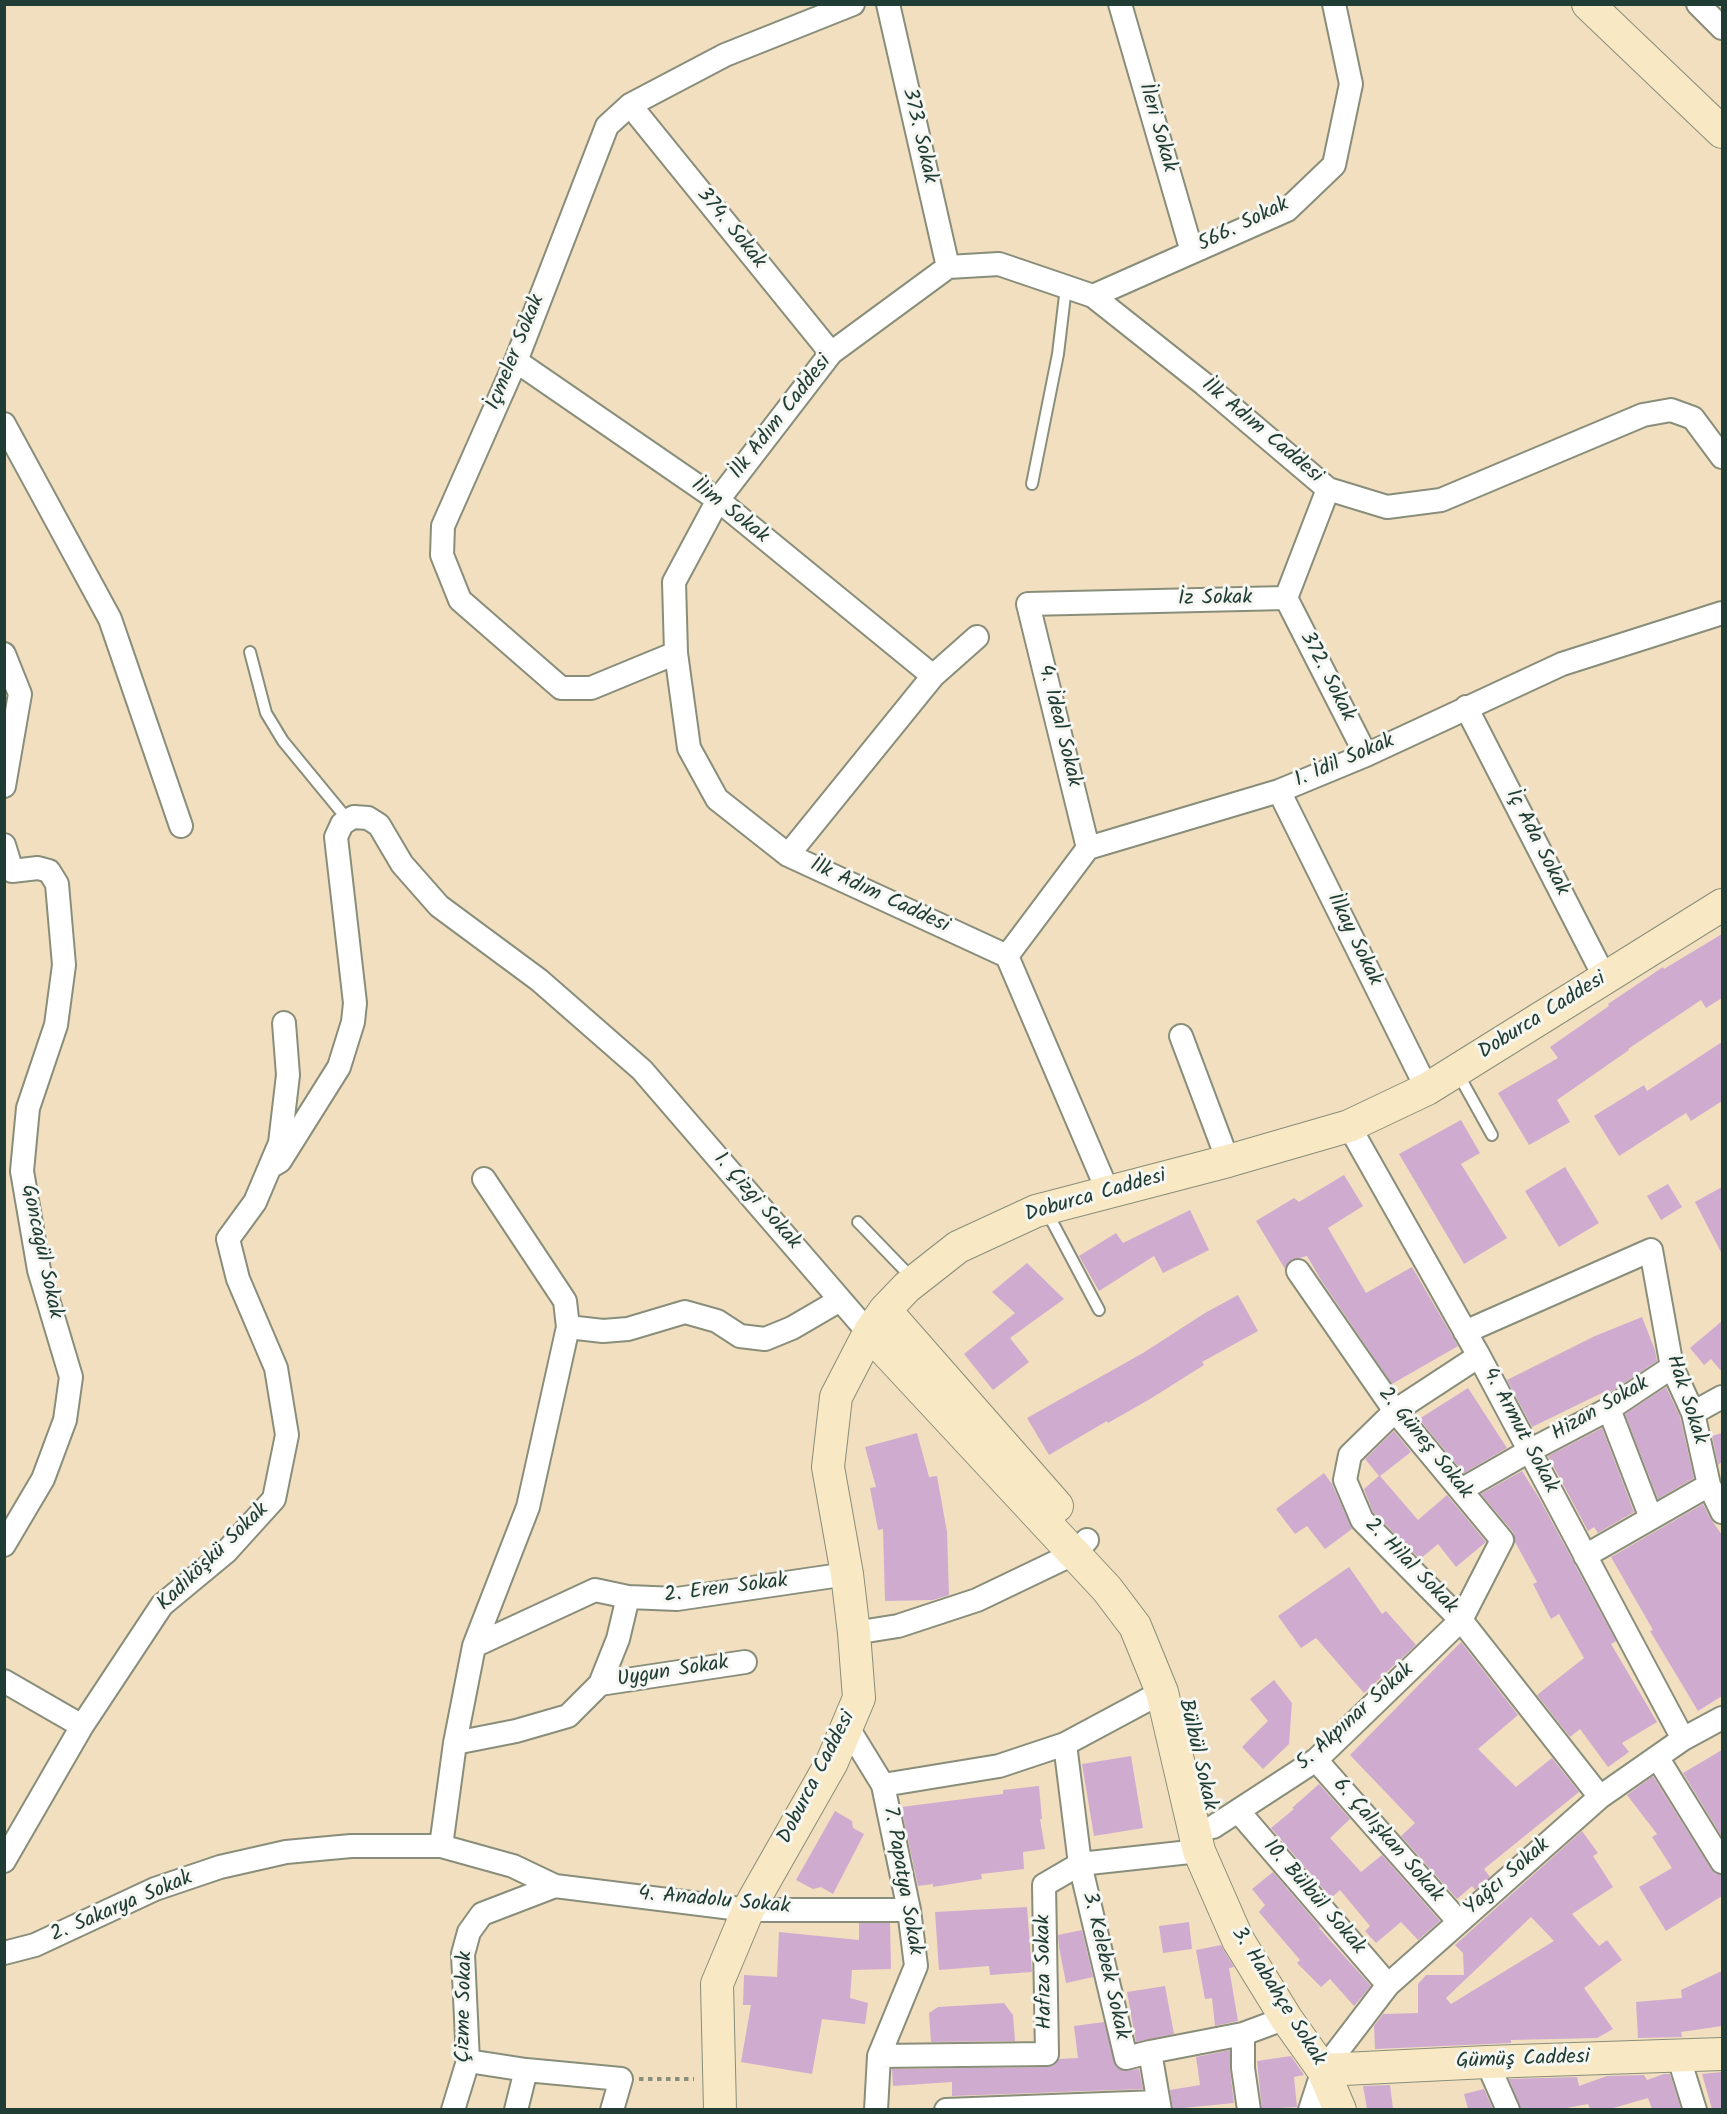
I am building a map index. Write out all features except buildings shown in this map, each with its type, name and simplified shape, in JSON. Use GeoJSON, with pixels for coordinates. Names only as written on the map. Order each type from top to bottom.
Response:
{"type":"FeatureCollection","features":[{"type":"Feature","properties":{"kind":"main road"},"geometry":{"type":"LineString","coordinates":[[1588,4],[1722,132]]}},
{"type":"Feature","properties":{"kind":"main road","name":"Doburca Caddesi"},"geometry":{"type":"LineString","coordinates":[[719,2094],[717,1984],[748,1910],[832,1762],[859,1698],[847,1574],[828,1467],[836,1397],[877,1322],[915,1281],[958,1246],[1045,1209],[1228,1161],[1349,1126],[1427,1089],[1722,905]]}},
{"type":"Feature","properties":{"kind":"main road","name":"Bülbül Sokak"},"geometry":{"type":"LineString","coordinates":[[877,1322],[1080,1547],[1153,1617],[1181,1689],[1217,1830]]}},
{"type":"Feature","properties":{"kind":"main road","name":"Bülbül Sokak"},"geometry":{"type":"LineString","coordinates":[[1080,1547],[1107,1589],[1135,1626],[1217,1830]]}},
{"type":"Feature","properties":{"kind":"main road","name":"3. Habahçe Sokak"},"geometry":{"type":"LineString","coordinates":[[1217,1830],[1238,1940],[1286,2018],[1323,2070],[1340,2109]]}},
{"type":"Feature","properties":{"kind":"main road","name":"Gümüş Caddesi"},"geometry":{"type":"LineString","coordinates":[[1323,2070],[1722,2054]]}},
{"type":"Feature","properties":{"kind":"street","name":"İçmeler Sokak"},"geometry":{"type":"LineString","coordinates":[[676,653],[591,688],[561,688],[460,600],[442,555],[443,526],[516,361],[607,126],[630,105],[725,55],[853,4]]}},
{"type":"Feature","properties":{"kind":"street","name":"373. Sokak"},"geometry":{"type":"LineString","coordinates":[[888,4],[948,267]]}},
{"type":"Feature","properties":{"kind":"street","name":"İleri Sokak"},"geometry":{"type":"LineString","coordinates":[[1120,4],[1192,252]]}},
{"type":"Feature","properties":{"kind":"street","name":"566. Sokak"},"geometry":{"type":"LineString","coordinates":[[1093,296],[1287,210],[1334,165],[1351,84],[1334,4]]}},
{"type":"Feature","properties":{"kind":"street"},"geometry":{"type":"LineString","coordinates":[[1698,4],[1722,28]]}},
{"type":"Feature","properties":{"kind":"street","name":"374. Sokak"},"geometry":{"type":"LineString","coordinates":[[630,105],[831,353]]}},
{"type":"Feature","properties":{"kind":"street","name":"İlk Adım Caddesi"},"geometry":{"type":"LineString","coordinates":[[1007,956],[788,855],[717,799],[689,748],[676,653],[674,582],[718,500],[831,353],[948,267],[999,264],[1093,296],[1204,384],[1328,489],[1387,507],[1441,500],[1643,415],[1671,411],[1693,418],[1722,457]]}},
{"type":"Feature","properties":{"kind":"street","name":"İlim Sokak"},"geometry":{"type":"LineString","coordinates":[[516,361],[718,500],[933,676]]}},
{"type":"Feature","properties":{"kind":"street"},"geometry":{"type":"LineString","coordinates":[[4,424],[110,619],[181,826]]}},
{"type":"Feature","properties":{"kind":"street"},"geometry":{"type":"LineString","coordinates":[[1286,598],[1328,489]]}},
{"type":"Feature","properties":{"kind":"street","name":"İz Sokak"},"geometry":{"type":"LineString","coordinates":[[1028,604],[1286,598]]}},
{"type":"Feature","properties":{"kind":"street","name":"372. Sokak"},"geometry":{"type":"LineString","coordinates":[[1286,598],[1365,755]]}},
{"type":"Feature","properties":{"kind":"street","name":"4. İdeal Sokak"},"geometry":{"type":"LineString","coordinates":[[1028,604],[1088,848]]}},
{"type":"Feature","properties":{"kind":"street","name":"1. İdil Sokak"},"geometry":{"type":"LineString","coordinates":[[1088,848],[1279,791],[1365,755],[1562,664],[1722,613]]}},
{"type":"Feature","properties":{"kind":"street"},"geometry":{"type":"LineString","coordinates":[[788,855],[933,676],[977,637]]}},
{"type":"Feature","properties":{"kind":"street"},"geometry":{"type":"LineString","coordinates":[[4,654],[20,694],[4,786]]}},
{"type":"Feature","properties":{"kind":"street","name":"İç Ada Sokak"},"geometry":{"type":"LineString","coordinates":[[1466,707],[1605,978]]}},
{"type":"Feature","properties":{"kind":"street","name":"İlkay Sokak"},"geometry":{"type":"LineString","coordinates":[[1279,791],[1427,1089]]}},
{"type":"Feature","properties":{"kind":"street","name":"1. Çizgi Sokak"},"geometry":{"type":"LineString","coordinates":[[348,820],[361,816],[374,820],[402,864],[439,906],[539,980],[642,1070],[840,1300],[877,1322]]}},
{"type":"Feature","properties":{"kind":"street"},"geometry":{"type":"LineString","coordinates":[[270,1167],[280,1161],[339,1067],[353,1022],[355,1003],[336,837],[342,824],[348,820]]}},
{"type":"Feature","properties":{"kind":"street","name":"Goncagül Sokak"},"geometry":{"type":"LineString","coordinates":[[4,846],[12,871],[38,868],[49,871],[57,884],[64,965],[56,1025],[28,1108],[22,1171],[39,1270],[71,1377],[65,1420],[43,1479],[4,1545]]}},
{"type":"Feature","properties":{"kind":"street"},"geometry":{"type":"LineString","coordinates":[[1088,848],[1007,956],[1108,1192]]}},
{"type":"Feature","properties":{"kind":"street","name":"Kadıköşkü Sokak"},"geometry":{"type":"LineString","coordinates":[[4,1861],[82,1726],[162,1605],[226,1552],[274,1499],[287,1435],[276,1368],[238,1279],[228,1239],[255,1202],[280,1143],[288,1075],[284,1023]]}},
{"type":"Feature","properties":{"kind":"street"},"geometry":{"type":"LineString","coordinates":[[1181,1036],[1228,1161]]}},
{"type":"Feature","properties":{"kind":"street","name":"4. Armut Sokak"},"geometry":{"type":"LineString","coordinates":[[1349,1126],[1479,1356],[1683,1739]]}},
{"type":"Feature","properties":{"kind":"street"},"geometry":{"type":"LineString","coordinates":[[441,1846],[455,1743],[474,1646],[528,1508],[568,1327],[564,1301],[483,1179]]}},
{"type":"Feature","properties":{"kind":"street","name":"Hak Sokak"},"geometry":{"type":"LineString","coordinates":[[1465,1332],[1651,1250],[1672,1367],[1693,1413],[1709,1485],[1722,1512]]}},
{"type":"Feature","properties":{"kind":"street","name":"2. Güneş Sokak"},"geometry":{"type":"LineString","coordinates":[[1298,1271],[1395,1411],[1502,1540],[1461,1620]]}},
{"type":"Feature","properties":{"kind":"street"},"geometry":{"type":"LineString","coordinates":[[568,1327],[603,1331],[628,1329],[685,1312],[717,1321],[740,1336],[765,1339],[792,1328],[840,1300]]}},
{"type":"Feature","properties":{"kind":"street","name":"2. Hilal Sokak"},"geometry":{"type":"LineString","coordinates":[[1479,1356],[1395,1411],[1350,1455],[1345,1480],[1362,1520],[1461,1620],[1600,1797]]}},
{"type":"Feature","properties":{"kind":"street","name":"Hizan Sokak"},"geometry":{"type":"LineString","coordinates":[[1461,1490],[1609,1409],[1672,1367]]}},
{"type":"Feature","properties":{"kind":"street"},"geometry":{"type":"LineString","coordinates":[[1693,1413],[1722,1397]]}},
{"type":"Feature","properties":{"kind":"street"},"geometry":{"type":"LineString","coordinates":[[1609,1409],[1651,1518]]}},
{"type":"Feature","properties":{"kind":"street"},"geometry":{"type":"LineString","coordinates":[[1585,1556],[1709,1485]]}},
{"type":"Feature","properties":{"kind":"street"},"geometry":{"type":"LineString","coordinates":[[854,1633],[898,1626],[977,1600],[1080,1547]]}},
{"type":"Feature","properties":{"kind":"street","name":"2. Eren Sokak"},"geometry":{"type":"LineString","coordinates":[[474,1646],[595,1590],[628,1598],[677,1599],[847,1574]]}},
{"type":"Feature","properties":{"kind":"street"},"geometry":{"type":"LineString","coordinates":[[455,1743],[516,1731],[568,1716],[600,1684],[618,1640],[628,1598]]}},
{"type":"Feature","properties":{"kind":"street","name":"5. Akpınar Sokak"},"geometry":{"type":"LineString","coordinates":[[1217,1830],[1316,1760],[1461,1620]]}},
{"type":"Feature","properties":{"kind":"street","name":"Uygun Sokak"},"geometry":{"type":"LineString","coordinates":[[600,1684],[746,1662]]}},
{"type":"Feature","properties":{"kind":"street"},"geometry":{"type":"LineString","coordinates":[[4,1681],[82,1726]]}},
{"type":"Feature","properties":{"kind":"street"},"geometry":{"type":"LineString","coordinates":[[883,1785],[999,1766],[1065,1744],[1162,1692]]}},
{"type":"Feature","properties":{"kind":"street","name":"Yağcı Sokak"},"geometry":{"type":"LineString","coordinates":[[1310,2109],[1323,2070],[1388,1984],[1600,1797],[1683,1739],[1722,1720]]}},
{"type":"Feature","properties":{"kind":"street","name":"7. Papatya Sokak"},"geometry":{"type":"LineString","coordinates":[[848,1728],[883,1785],[909,1910],[916,1966],[879,2056],[876,2109]]}},
{"type":"Feature","properties":{"kind":"street"},"geometry":{"type":"LineString","coordinates":[[1065,1744],[1080,1864],[1217,1830]]}},
{"type":"Feature","properties":{"kind":"street"},"geometry":{"type":"LineString","coordinates":[[1657,1757],[1722,1862]]}},
{"type":"Feature","properties":{"kind":"street","name":"6. Çalışkan Sokak"},"geometry":{"type":"LineString","coordinates":[[1316,1760],[1459,1922]]}},
{"type":"Feature","properties":{"kind":"street","name":"10. Bülbül Sokak"},"geometry":{"type":"LineString","coordinates":[[1217,1830],[1388,1984]]}},
{"type":"Feature","properties":{"kind":"street","name":"2. Sakarya Sokak"},"geometry":{"type":"LineString","coordinates":[[4,1953],[35,1945],[155,1889],[220,1867],[286,1852],[351,1846],[441,1846],[513,1866],[555,1886]]}},
{"type":"Feature","properties":{"kind":"street","name":"3. Kelebek Sokak"},"geometry":{"type":"LineString","coordinates":[[1080,1864],[1126,2058],[1150,2052],[1159,2106]]}},
{"type":"Feature","properties":{"kind":"street","name":"Hafıza Sokak"},"geometry":{"type":"LineString","coordinates":[[879,2056],[1047,2054],[1044,1885],[1080,1864]]}},
{"type":"Feature","properties":{"kind":"street","name":"4. Anadolu Sokak"},"geometry":{"type":"LineString","coordinates":[[555,1886],[748,1910],[909,1910]]}},
{"type":"Feature","properties":{"kind":"street","name":"Çizme Sokak"},"geometry":{"type":"LineString","coordinates":[[453,2109],[468,2061],[464,1954],[469,1932],[482,1914],[555,1886]]}},
{"type":"Feature","properties":{"kind":"street"},"geometry":{"type":"LineString","coordinates":[[1150,2052],[1243,2034],[1286,2018]]}},
{"type":"Feature","properties":{"kind":"street"},"geometry":{"type":"LineString","coordinates":[[1243,2034],[1243,2068],[1249,2109]]}},
{"type":"Feature","properties":{"kind":"street"},"geometry":{"type":"LineString","coordinates":[[1678,2055],[1695,2109]]}},
{"type":"Feature","properties":{"kind":"street"},"geometry":{"type":"LineString","coordinates":[[468,2061],[526,2070],[621,2079],[612,2109]]}},
{"type":"Feature","properties":{"kind":"street"},"geometry":{"type":"LineString","coordinates":[[1487,2062],[1508,2109]]}},
{"type":"Feature","properties":{"kind":"street"},"geometry":{"type":"LineString","coordinates":[[516,2109],[526,2070]]}},
{"type":"Feature","properties":{"kind":"street"},"geometry":{"type":"LineString","coordinates":[[946,2109],[1159,2106]]}},
{"type":"Feature","properties":{"kind":"lane"},"geometry":{"type":"LineString","coordinates":[[1032,484],[1058,354],[1066,287]]}},
{"type":"Feature","properties":{"kind":"lane"},"geometry":{"type":"LineString","coordinates":[[250,652],[266,713],[283,741],[348,820]]}},
{"type":"Feature","properties":{"kind":"lane"},"geometry":{"type":"LineString","coordinates":[[1457,1071],[1492,1135]]}},
{"type":"Feature","properties":{"kind":"lane"},"geometry":{"type":"LineString","coordinates":[[1045,1209],[1099,1310]]}},
{"type":"Feature","properties":{"kind":"lane"},"geometry":{"type":"LineString","coordinates":[[858,1222],[915,1281]]}},
{"type":"Feature","properties":{"kind":"path"},"geometry":{"type":"LineString","coordinates":[[621,2079],[719,2094]]}}]}
